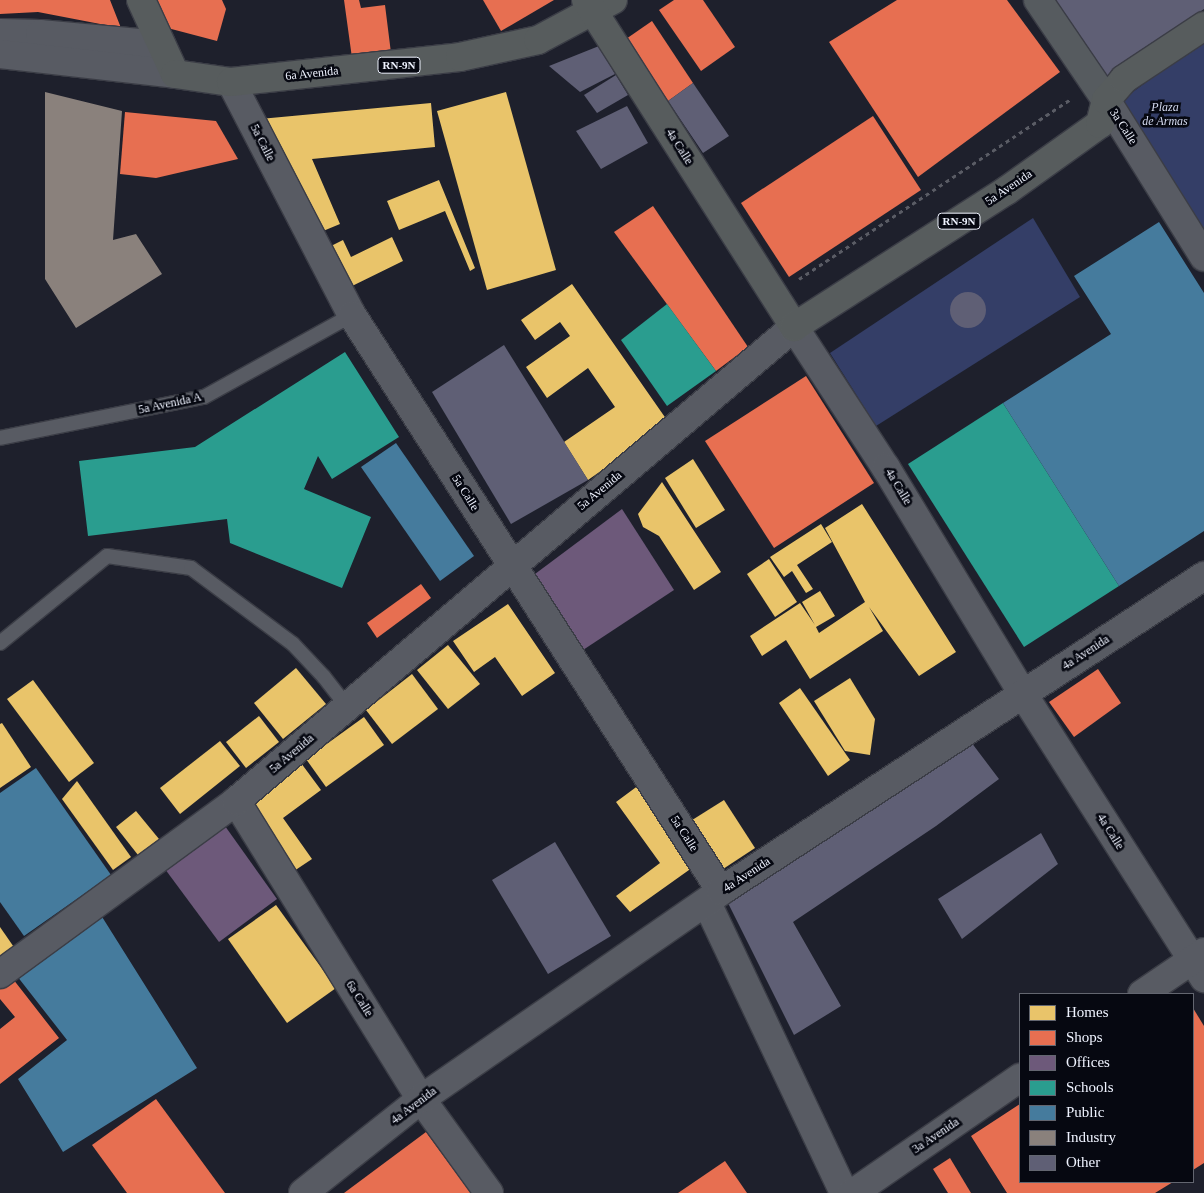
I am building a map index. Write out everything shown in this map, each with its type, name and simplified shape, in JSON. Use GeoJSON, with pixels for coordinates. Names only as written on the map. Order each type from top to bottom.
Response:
{"type":"FeatureCollection","features":[{"type":"Feature","properties":{"kind":"main road"},"geometry":{"type":"LineString","coordinates":[[141,0],[175,74]]}},
{"type":"Feature","properties":{"kind":"main road","name":"3a Calle"},"geometry":{"type":"LineString","coordinates":[[1038,0],[1101,91]]}},
{"type":"Feature","properties":{"kind":"main road","name":"6a Avenida"},"geometry":{"type":"LineString","coordinates":[[175,74],[230,82],[460,57],[538,40],[597,4]]}},
{"type":"Feature","properties":{"kind":"main road","name":"4a Calle"},"geometry":{"type":"LineString","coordinates":[[597,4],[773,296],[794,327]]}},
{"type":"Feature","properties":{"kind":"main road","name":"5a Avenida"},"geometry":{"type":"LineString","coordinates":[[794,327],[1006,191],[1100,124],[1101,91],[1124,79],[1204,26]]}},
{"type":"Feature","properties":{"kind":"street"},"geometry":{"type":"LineString","coordinates":[[0,33],[40,34],[162,45]]}},
{"type":"Feature","properties":{"kind":"street","name":"6a Avenida"},"geometry":{"type":"LineString","coordinates":[[0,54],[175,74]]}},
{"type":"Feature","properties":{"kind":"street","name":"5a Calle"},"geometry":{"type":"LineString","coordinates":[[230,82],[352,316],[511,566],[714,897],[844,1193]]}},
{"type":"Feature","properties":{"kind":"street","name":"3a Calle"},"geometry":{"type":"LineString","coordinates":[[1101,91],[1204,257]]}},
{"type":"Feature","properties":{"kind":"street","name":"5a Avenida"},"geometry":{"type":"LineString","coordinates":[[0,974],[236,801],[348,708],[511,566],[794,327]]}},
{"type":"Feature","properties":{"kind":"street","name":"4a Calle"},"geometry":{"type":"LineString","coordinates":[[794,327],[886,468],[1023,694],[1200,963]]}},
{"type":"Feature","properties":{"kind":"street","name":"4a Avenida"},"geometry":{"type":"LineString","coordinates":[[303,1193],[421,1098],[714,897],[1204,576]]}},
{"type":"Feature","properties":{"kind":"street","name":"6a Calle"},"geometry":{"type":"LineString","coordinates":[[236,801],[421,1098],[489,1193]]}},
{"type":"Feature","properties":{"kind":"street"},"geometry":{"type":"LineString","coordinates":[[1144,993],[1200,963]]}},
{"type":"Feature","properties":{"kind":"street","name":"3a Avenida"},"geometry":{"type":"LineString","coordinates":[[852,1193],[1019,1079]]}},
{"type":"Feature","properties":{"kind":"lane","name":"5a Avenida A"},"geometry":{"type":"LineString","coordinates":[[0,438],[204,398],[352,316]]}},
{"type":"Feature","properties":{"kind":"lane"},"geometry":{"type":"LineString","coordinates":[[0,643],[108,556],[191,568],[294,644],[324,677],[348,708]]}},
{"type":"Feature","properties":{"kind":"path"},"geometry":{"type":"LineString","coordinates":[[773,296],[1101,91]]}},
{"type":"Feature","properties":{"kind":"green space","name":"Plaza de Armas"},"geometry":{"type":"Polygon","coordinates":[[[1204,40],[1204,251],[1115,105],[1204,40]]]}},
{"type":"Feature","properties":{"kind":"green space"},"geometry":{"type":"Polygon","coordinates":[[[1033,218],[1080,297],[876,426],[830,353],[1033,218]]]}},
{"type":"Feature","properties":{"kind":"building: Homes"},"geometry":{"type":"Polygon","coordinates":[[[506,92],[556,270],[487,290],[437,111],[506,92]]]}},
{"type":"Feature","properties":{"kind":"building: Homes"},"geometry":{"type":"Polygon","coordinates":[[[431,103],[435,147],[312,159],[340,224],[311,236],[260,119],[431,103]]]}},
{"type":"Feature","properties":{"kind":"building: Homes"},"geometry":{"type":"Polygon","coordinates":[[[439,180],[475,268],[470,271],[445,211],[399,230],[387,201],[439,180]]]}},
{"type":"Feature","properties":{"kind":"building: Homes"},"geometry":{"type":"Polygon","coordinates":[[[392,237],[403,261],[346,289],[327,248],[343,240],[351,257],[392,237]]]}},
{"type":"Feature","properties":{"kind":"building: Homes"},"geometry":{"type":"Polygon","coordinates":[[[572,284],[669,423],[588,480],[564,442],[615,407],[588,368],[547,398],[526,367],[570,336],[560,322],[535,340],[521,320],[572,284]]]}},
{"type":"Feature","properties":{"kind":"building: Homes"},"geometry":{"type":"Polygon","coordinates":[[[693,459],[725,510],[696,528],[665,478],[693,459]]]}},
{"type":"Feature","properties":{"kind":"building: Homes"},"geometry":{"type":"Polygon","coordinates":[[[662,482],[721,572],[694,590],[659,536],[643,527],[638,514],[662,482]]]}},
{"type":"Feature","properties":{"kind":"building: Homes"},"geometry":{"type":"Polygon","coordinates":[[[862,504],[956,652],[919,676],[869,607],[883,631],[810,679],[786,640],[762,656],[750,636],[800,603],[815,625],[802,602],[820,591],[835,616],[816,627],[819,633],[865,602],[825,528],[862,504]]]}},
{"type":"Feature","properties":{"kind":"building: Homes"},"geometry":{"type":"Polygon","coordinates":[[[821,524],[832,542],[797,565],[813,589],[806,593],[792,571],[784,577],[770,557],[821,524]]]}},
{"type":"Feature","properties":{"kind":"building: Homes"},"geometry":{"type":"Polygon","coordinates":[[[769,559],[797,602],[775,617],[747,574],[769,559]]]}},
{"type":"Feature","properties":{"kind":"building: Homes"},"geometry":{"type":"Polygon","coordinates":[[[508,604],[555,673],[522,696],[495,657],[474,672],[453,641],[508,604]]]}},
{"type":"Feature","properties":{"kind":"building: Homes"},"geometry":{"type":"Polygon","coordinates":[[[448,645],[480,684],[448,709],[417,670],[448,645]]]}},
{"type":"Feature","properties":{"kind":"building: Homes"},"geometry":{"type":"Polygon","coordinates":[[[296,668],[326,704],[283,739],[254,703],[296,668]]]}},
{"type":"Feature","properties":{"kind":"building: Homes"},"geometry":{"type":"Polygon","coordinates":[[[412,674],[438,709],[392,744],[366,710],[412,674]]]}},
{"type":"Feature","properties":{"kind":"building: Homes"},"geometry":{"type":"Polygon","coordinates":[[[850,678],[875,719],[870,755],[845,751],[814,701],[850,678]]]}},
{"type":"Feature","properties":{"kind":"building: Homes"},"geometry":{"type":"Polygon","coordinates":[[[33,680],[94,763],[69,782],[7,699],[33,680]]]}},
{"type":"Feature","properties":{"kind":"building: Homes"},"geometry":{"type":"Polygon","coordinates":[[[800,688],[850,760],[828,776],[779,703],[800,688]]]}},
{"type":"Feature","properties":{"kind":"building: Homes"},"geometry":{"type":"Polygon","coordinates":[[[259,716],[279,742],[246,768],[226,742],[259,716]]]}},
{"type":"Feature","properties":{"kind":"building: Homes"},"geometry":{"type":"Polygon","coordinates":[[[364,717],[384,745],[326,787],[306,759],[364,717]]]}},
{"type":"Feature","properties":{"kind":"building: Homes"},"geometry":{"type":"Polygon","coordinates":[[[2,723],[31,767],[0,788],[0,724],[2,723]]]}},
{"type":"Feature","properties":{"kind":"building: Homes"},"geometry":{"type":"Polygon","coordinates":[[[220,741],[240,766],[180,814],[160,788],[220,741]]]}},
{"type":"Feature","properties":{"kind":"building: Homes"},"geometry":{"type":"Polygon","coordinates":[[[301,763],[321,790],[283,818],[312,859],[291,873],[243,805],[301,763]]]}},
{"type":"Feature","properties":{"kind":"building: Homes"},"geometry":{"type":"Polygon","coordinates":[[[77,781],[131,857],[113,870],[62,799],[77,781]]]}},
{"type":"Feature","properties":{"kind":"building: Homes"},"geometry":{"type":"Polygon","coordinates":[[[639,785],[696,865],[630,912],[616,896],[660,863],[616,802],[639,785]]]}},
{"type":"Feature","properties":{"kind":"building: Homes"},"geometry":{"type":"Polygon","coordinates":[[[724,800],[755,848],[720,871],[689,822],[724,800]]]}},
{"type":"Feature","properties":{"kind":"building: Homes"},"geometry":{"type":"Polygon","coordinates":[[[136,811],[159,839],[138,855],[116,827],[136,811]]]}},
{"type":"Feature","properties":{"kind":"building: Homes"},"geometry":{"type":"Polygon","coordinates":[[[276,905],[336,988],[287,1023],[228,939],[276,905]]]}},
{"type":"Feature","properties":{"kind":"building: Homes"},"geometry":{"type":"Polygon","coordinates":[[[0,927],[18,953],[0,965],[0,927]]]}},
{"type":"Feature","properties":{"kind":"building: Shops"},"geometry":{"type":"Polygon","coordinates":[[[0,0],[110,0],[121,28],[38,12],[0,14],[0,0]]]}},
{"type":"Feature","properties":{"kind":"building: Shops"},"geometry":{"type":"Polygon","coordinates":[[[148,0],[222,0],[226,9],[217,41],[160,26],[148,0]]]}},
{"type":"Feature","properties":{"kind":"building: Shops"},"geometry":{"type":"Polygon","coordinates":[[[344,0],[359,0],[361,8],[385,5],[391,53],[352,58],[344,0]]]}},
{"type":"Feature","properties":{"kind":"building: Shops"},"geometry":{"type":"Polygon","coordinates":[[[483,0],[554,0],[501,31],[483,0]]]}},
{"type":"Feature","properties":{"kind":"building: Shops"},"geometry":{"type":"Polygon","coordinates":[[[674,0],[703,0],[735,47],[701,71],[659,10],[674,0]]]}},
{"type":"Feature","properties":{"kind":"building: Shops"},"geometry":{"type":"Polygon","coordinates":[[[897,0],[1007,0],[1060,72],[918,177],[829,42],[897,0]]]}},
{"type":"Feature","properties":{"kind":"building: Shops"},"geometry":{"type":"Polygon","coordinates":[[[652,21],[693,83],[668,101],[626,39],[652,21]]]}},
{"type":"Feature","properties":{"kind":"building: Shops"},"geometry":{"type":"Polygon","coordinates":[[[125,112],[216,121],[238,159],[156,178],[120,174],[125,112]]]}},
{"type":"Feature","properties":{"kind":"building: Shops"},"geometry":{"type":"Polygon","coordinates":[[[873,116],[921,190],[789,277],[741,203],[873,116]]]}},
{"type":"Feature","properties":{"kind":"building: Shops"},"geometry":{"type":"Polygon","coordinates":[[[653,206],[748,347],[716,371],[614,232],[653,206]]]}},
{"type":"Feature","properties":{"kind":"building: Shops"},"geometry":{"type":"Polygon","coordinates":[[[806,376],[874,483],[774,548],[705,441],[806,376]]]}},
{"type":"Feature","properties":{"kind":"building: Shops"},"geometry":{"type":"Polygon","coordinates":[[[421,584],[431,598],[377,638],[367,623],[421,584]]]}},
{"type":"Feature","properties":{"kind":"building: Shops"},"geometry":{"type":"Polygon","coordinates":[[[1098,669],[1121,703],[1074,737],[1049,702],[1098,669]]]}},
{"type":"Feature","properties":{"kind":"building: Shops"},"geometry":{"type":"Polygon","coordinates":[[[13,979],[59,1038],[0,1084],[0,1029],[15,1017],[0,999],[0,989],[13,979]]]}},
{"type":"Feature","properties":{"kind":"building: Shops"},"geometry":{"type":"Polygon","coordinates":[[[1194,1010],[1204,1026],[1204,1163],[1194,1169],[1194,1010]]]}},
{"type":"Feature","properties":{"kind":"building: Shops"},"geometry":{"type":"Polygon","coordinates":[[[156,1099],[225,1193],[127,1193],[92,1145],[156,1099]]]}},
{"type":"Feature","properties":{"kind":"building: Shops"},"geometry":{"type":"Polygon","coordinates":[[[1019,1105],[1019,1183],[1171,1183],[1155,1193],[1007,1193],[971,1136],[1019,1105]]]}},
{"type":"Feature","properties":{"kind":"building: Shops"},"geometry":{"type":"Polygon","coordinates":[[[426,1132],[471,1193],[344,1193],[426,1132]]]}},
{"type":"Feature","properties":{"kind":"building: Shops"},"geometry":{"type":"Polygon","coordinates":[[[950,1158],[971,1193],[948,1193],[933,1169],[950,1158]]]}},
{"type":"Feature","properties":{"kind":"building: Shops"},"geometry":{"type":"Polygon","coordinates":[[[725,1161],[747,1193],[678,1193],[725,1161]]]}},
{"type":"Feature","properties":{"kind":"building: Offices"},"geometry":{"type":"Polygon","coordinates":[[[622,509],[674,590],[583,650],[535,574],[622,509]]]}},
{"type":"Feature","properties":{"kind":"building: Offices"},"geometry":{"type":"Polygon","coordinates":[[[220,819],[277,899],[219,942],[162,865],[220,819]]]}},
{"type":"Feature","properties":{"kind":"building: Schools"},"geometry":{"type":"Polygon","coordinates":[[[667,304],[716,371],[667,406],[621,340],[667,304]]]}},
{"type":"Feature","properties":{"kind":"building: Schools"},"geometry":{"type":"Polygon","coordinates":[[[345,352],[399,437],[332,479],[318,456],[304,489],[371,517],[342,588],[230,543],[227,519],[88,536],[79,461],[195,447],[345,352]]]}},
{"type":"Feature","properties":{"kind":"building: Schools"},"geometry":{"type":"Polygon","coordinates":[[[1003,403],[1119,586],[1024,647],[908,464],[1003,403]]]}},
{"type":"Feature","properties":{"kind":"building: Public"},"geometry":{"type":"Polygon","coordinates":[[[1159,222],[1204,293],[1204,531],[1119,586],[1003,403],[1111,334],[1074,276],[1159,222]]]}},
{"type":"Feature","properties":{"kind":"building: Public"},"geometry":{"type":"Polygon","coordinates":[[[396,443],[474,556],[440,581],[361,467],[396,443]]]}},
{"type":"Feature","properties":{"kind":"building: Public"},"geometry":{"type":"Polygon","coordinates":[[[36,768],[111,875],[24,936],[0,902],[0,793],[36,768]]]}},
{"type":"Feature","properties":{"kind":"building: Public"},"geometry":{"type":"Polygon","coordinates":[[[99,912],[197,1068],[63,1152],[18,1079],[67,1040],[17,976],[99,912]]]}},
{"type":"Feature","properties":{"kind":"building: Industry"},"geometry":{"type":"Polygon","coordinates":[[[45,92],[122,111],[113,240],[136,234],[162,274],[76,328],[45,279],[45,92]]]}},
{"type":"Feature","properties":{"kind":"building: Other"},"geometry":{"type":"Polygon","coordinates":[[[1053,0],[1204,0],[1204,9],[1107,77],[1053,0]]]}},
{"type":"Feature","properties":{"kind":"building: Other"},"geometry":{"type":"Polygon","coordinates":[[[599,46],[615,74],[580,92],[549,66],[599,46]]]}},
{"type":"Feature","properties":{"kind":"building: Other"},"geometry":{"type":"Polygon","coordinates":[[[616,75],[628,95],[597,113],[584,95],[616,75]]]}},
{"type":"Feature","properties":{"kind":"building: Other"},"geometry":{"type":"Polygon","coordinates":[[[693,83],[729,136],[703,153],[668,101],[693,83]]]}},
{"type":"Feature","properties":{"kind":"building: Other"},"geometry":{"type":"Polygon","coordinates":[[[627,106],[648,143],[601,169],[576,131],[627,106]]]}},
{"type":"Feature","properties":{"kind":"building: Other"},"geometry":{"type":"Polygon","coordinates":[[[968,292],[975,293],[981,297],[985,303],[985,317],[981,323],[975,327],[968,328],[961,327],[955,323],[951,317],[950,310],[951,303],[955,297],[961,293],[968,292]]]}},
{"type":"Feature","properties":{"kind":"building: Other"},"geometry":{"type":"Polygon","coordinates":[[[504,345],[588,480],[511,524],[432,392],[504,345]]]}},
{"type":"Feature","properties":{"kind":"building: Other"},"geometry":{"type":"Polygon","coordinates":[[[968,738],[999,779],[936,826],[793,922],[841,1006],[794,1035],[727,901],[968,738]]]}},
{"type":"Feature","properties":{"kind":"building: Other"},"geometry":{"type":"Polygon","coordinates":[[[1041,833],[1058,864],[962,939],[938,899],[1041,833]]]}},
{"type":"Feature","properties":{"kind":"building: Other"},"geometry":{"type":"Polygon","coordinates":[[[555,842],[611,936],[548,974],[492,880],[555,842]]]}}]}
